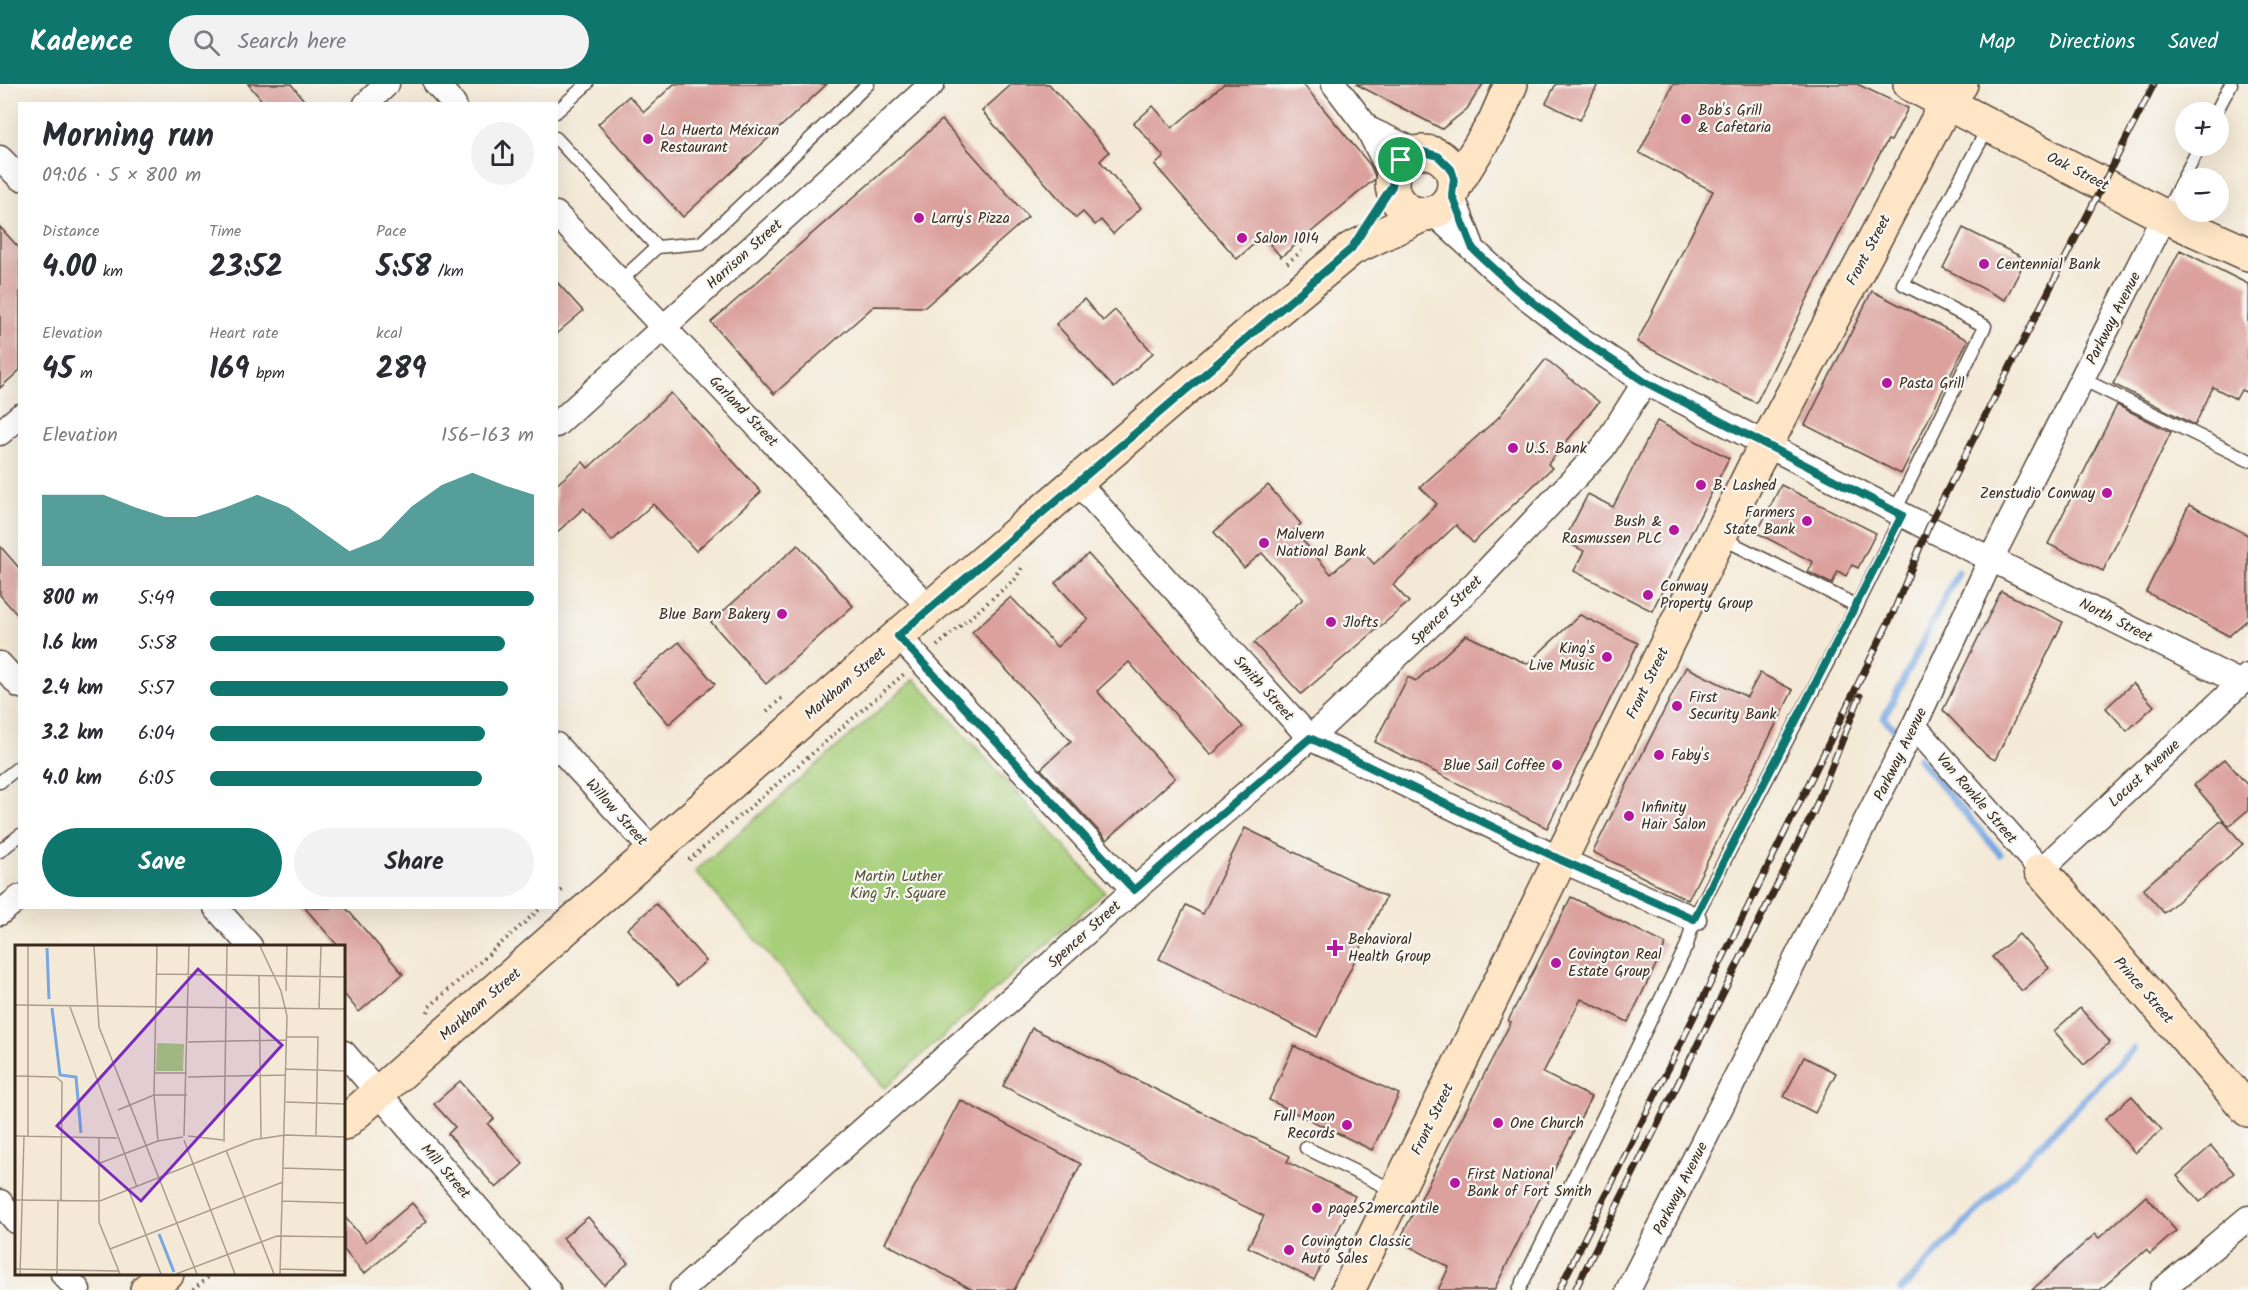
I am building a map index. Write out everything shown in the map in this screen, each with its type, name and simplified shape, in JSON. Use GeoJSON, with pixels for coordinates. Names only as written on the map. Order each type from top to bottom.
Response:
{"type":"FeatureCollection","features":[{"type":"Feature","properties":{"kind":"street"},"geometry":{"type":"LineString","coordinates":[[368,102],[387,84]]}},
{"type":"Feature","properties":{"kind":"street"},"geometry":{"type":"LineString","coordinates":[[436,84],[452,102]]}},
{"type":"Feature","properties":{"kind":"street","name":"Harrison Street"},"geometry":{"type":"LineString","coordinates":[[558,422],[932,84]]}},
{"type":"Feature","properties":{"kind":"street"},"geometry":{"type":"LineString","coordinates":[[1334,84],[1368,129],[1392,181],[1394,195],[1407,210],[1441,202],[1494,123],[1511,84]]}},
{"type":"Feature","properties":{"kind":"street","name":"Oak Street"},"geometry":{"type":"LineString","coordinates":[[1910,84],[1954,93],[1990,125],[2164,216],[2247,252]]}},
{"type":"Feature","properties":{"kind":"street","name":"Front Street"},"geometry":{"type":"LineString","coordinates":[[1348,1290],[1765,444],[1954,93]]}},
{"type":"Feature","properties":{"kind":"street"},"geometry":{"type":"LineString","coordinates":[[1368,129],[1446,162],[1451,169],[1441,202]]}},
{"type":"Feature","properties":{"kind":"street"},"geometry":{"type":"LineString","coordinates":[[1392,181],[1401,160],[1424,152],[1479,145]]}},
{"type":"Feature","properties":{"kind":"street"},"geometry":{"type":"LineString","coordinates":[[0,158],[18,176]]}},
{"type":"Feature","properties":{"kind":"street","name":"Markham Street"},"geometry":{"type":"LineString","coordinates":[[1351,249],[1392,181]]}},
{"type":"Feature","properties":{"kind":"street"},"geometry":{"type":"LineString","coordinates":[[1441,202],[1473,249],[1516,289],[1579,338],[1645,382],[1898,513],[1992,557]]}},
{"type":"Feature","properties":{"kind":"street","name":"Markham Street"},"geometry":{"type":"LineString","coordinates":[[345,1122],[930,608],[1351,249],[1441,202]]}},
{"type":"Feature","properties":{"kind":"street","name":"Garland Street"},"geometry":{"type":"LineString","coordinates":[[558,216],[930,608]]}},
{"type":"Feature","properties":{"kind":"street","name":"Parkway Avenue"},"geometry":{"type":"LineString","coordinates":[[1628,1290],[1914,726],[1992,557],[2164,216]]}},
{"type":"Feature","properties":{"kind":"street","name":"Spencer Street"},"geometry":{"type":"LineString","coordinates":[[682,1290],[1134,890],[1310,738],[1475,584],[1603,448],[1645,382]]}},
{"type":"Feature","properties":{"kind":"street"},"geometry":{"type":"LineString","coordinates":[[0,433],[18,418]]}},
{"type":"Feature","properties":{"kind":"street","name":"Smith Street"},"geometry":{"type":"LineString","coordinates":[[1077,482],[1310,738],[1561,860],[1694,919]]}},
{"type":"Feature","properties":{"kind":"street","name":"North Street"},"geometry":{"type":"LineString","coordinates":[[1992,557],[2244,680]]}},
{"type":"Feature","properties":{"kind":"street"},"geometry":{"type":"LineString","coordinates":[[898,636],[1134,890]]}},
{"type":"Feature","properties":{"kind":"street"},"geometry":{"type":"LineString","coordinates":[[0,664],[18,684]]}},
{"type":"Feature","properties":{"kind":"street","name":"Locust Avenue"},"geometry":{"type":"LineString","coordinates":[[2041,870],[2244,680]]}},
{"type":"Feature","properties":{"kind":"street","name":"Van Ronkle Street"},"geometry":{"type":"LineString","coordinates":[[1914,726],[2041,870]]}},
{"type":"Feature","properties":{"kind":"street","name":"Willow Street"},"geometry":{"type":"LineString","coordinates":[[558,747],[654,852]]}},
{"type":"Feature","properties":{"kind":"street","name":"Prince Street"},"geometry":{"type":"LineString","coordinates":[[2041,870],[2248,1110]]}},
{"type":"Feature","properties":{"kind":"street"},"geometry":{"type":"LineString","coordinates":[[0,913],[18,899]]}},
{"type":"Feature","properties":{"kind":"street"},"geometry":{"type":"LineString","coordinates":[[217,909],[249,945]]}},
{"type":"Feature","properties":{"kind":"street","name":"Mill Street"},"geometry":{"type":"LineString","coordinates":[[345,1054],[548,1290]]}},
{"type":"Feature","properties":{"kind":"street"},"geometry":{"type":"LineString","coordinates":[[0,1202],[15,1220]]}},
{"type":"Feature","properties":{"kind":"street"},"geometry":{"type":"LineString","coordinates":[[2162,1290],[2248,1218]]}},
{"type":"Feature","properties":{"kind":"street"},"geometry":{"type":"LineString","coordinates":[[64,1275],[78,1290]]}},
{"type":"Feature","properties":{"kind":"street"},"geometry":{"type":"LineString","coordinates":[[147,1290],[166,1275]]}},
{"type":"Feature","properties":{"kind":"lane"},"geometry":{"type":"LineString","coordinates":[[558,110],[587,84]]}},
{"type":"Feature","properties":{"kind":"lane"},"geometry":{"type":"LineString","coordinates":[[619,282],[657,247],[701,243],[868,84]]}},
{"type":"Feature","properties":{"kind":"lane"},"geometry":{"type":"LineString","coordinates":[[2221,102],[2231,84]]}},
{"type":"Feature","properties":{"kind":"lane"},"geometry":{"type":"LineString","coordinates":[[1519,1290],[1687,945],[1694,919],[1857,606],[1985,327],[1903,284],[1990,125]]}},
{"type":"Feature","properties":{"kind":"lane"},"geometry":{"type":"LineString","coordinates":[[558,140],[657,247]]}},
{"type":"Feature","properties":{"kind":"lane"},"geometry":{"type":"LineString","coordinates":[[2164,216],[2195,156]]}},
{"type":"Feature","properties":{"kind":"lane"},"geometry":{"type":"LineString","coordinates":[[2082,379],[2248,460]]}},
{"type":"Feature","properties":{"kind":"lane"},"geometry":{"type":"LineString","coordinates":[[1719,537],[1857,606]]}},
{"type":"Feature","properties":{"kind":"lane"},"geometry":{"type":"LineString","coordinates":[[0,782],[18,768]]}},
{"type":"Feature","properties":{"kind":"lane"},"geometry":{"type":"LineString","coordinates":[[0,851],[18,837]]}},
{"type":"Feature","properties":{"kind":"lane"},"geometry":{"type":"LineString","coordinates":[[1306,1148],[1396,1192]]}},
{"type":"Feature","properties":{"kind":"path"},"geometry":{"type":"LineString","coordinates":[[193,1290],[211,1275]]}},
{"type":"Feature","properties":{"kind":"green space","name":"Martin Luther King Jr. Square"},"geometry":{"type":"Polygon","coordinates":[[[915,679],[1105,892],[885,1088],[695,871],[915,679]]]}},
{"type":"Feature","properties":{"kind":"building"},"geometry":{"type":"Polygon","coordinates":[[[248,84],[291,84],[305,102],[263,102],[248,84]]]}},
{"type":"Feature","properties":{"kind":"building"},"geometry":{"type":"Polygon","coordinates":[[[674,84],[827,84],[683,217],[598,124],[629,96],[644,112],[674,84]]]}},
{"type":"Feature","properties":{"kind":"building"},"geometry":{"type":"Polygon","coordinates":[[[1012,84],[1049,84],[1109,152],[1100,161],[1141,208],[1113,234],[1101,220],[1095,225],[1083,212],[1076,218],[982,111],[1012,84]]]}},
{"type":"Feature","properties":{"kind":"building"},"geometry":{"type":"Polygon","coordinates":[[[1224,84],[1303,84],[1370,165],[1376,178],[1281,257],[1263,236],[1237,259],[1155,165],[1164,157],[1134,123],[1153,106],[1172,128],[1224,84]]]}},
{"type":"Feature","properties":{"kind":"building"},"geometry":{"type":"Polygon","coordinates":[[[1356,84],[1483,84],[1467,109],[1442,129],[1356,84]]]}},
{"type":"Feature","properties":{"kind":"building"},"geometry":{"type":"Polygon","coordinates":[[[1556,84],[1598,84],[1580,120],[1546,103],[1556,84]]]}},
{"type":"Feature","properties":{"kind":"building"},"geometry":{"type":"Polygon","coordinates":[[[1673,84],[1857,84],[1908,108],[1891,141],[1888,140],[1875,162],[1756,403],[1637,342],[1713,191],[1639,153],[1673,84]]]}},
{"type":"Feature","properties":{"kind":"building"},"geometry":{"type":"Polygon","coordinates":[[[942,120],[1028,217],[925,307],[874,306],[774,394],[711,322],[942,120]]]}},
{"type":"Feature","properties":{"kind":"building"},"geometry":{"type":"Polygon","coordinates":[[[0,227],[18,247],[18,372],[0,388],[0,227]]]}},
{"type":"Feature","properties":{"kind":"building","name":"Centennial Bank"},"geometry":{"type":"Polygon","coordinates":[[[1963,228],[2026,259],[2005,300],[1943,268],[1963,228]]]}},
{"type":"Feature","properties":{"kind":"building"},"geometry":{"type":"Polygon","coordinates":[[[2180,250],[2248,284],[2248,393],[2241,390],[2236,399],[2213,387],[2195,425],[2113,384],[2180,250]]]}},
{"type":"Feature","properties":{"kind":"building"},"geometry":{"type":"Polygon","coordinates":[[[558,283],[583,311],[558,332],[558,283]]]}},
{"type":"Feature","properties":{"kind":"building","name":"Pasta Grill"},"geometry":{"type":"Polygon","coordinates":[[[1872,291],[1968,340],[1901,474],[1805,425],[1872,291]]]}},
{"type":"Feature","properties":{"kind":"building"},"geometry":{"type":"Polygon","coordinates":[[[1084,299],[1103,321],[1115,310],[1153,353],[1114,388],[1056,324],[1084,299]]]}},
{"type":"Feature","properties":{"kind":"building"},"geometry":{"type":"Polygon","coordinates":[[[1546,359],[1599,402],[1548,464],[1552,468],[1473,543],[1456,525],[1393,585],[1409,602],[1301,694],[1254,643],[1303,599],[1262,553],[1244,568],[1214,532],[1268,485],[1301,524],[1294,530],[1331,574],[1360,548],[1374,564],[1437,504],[1420,487],[1498,418],[1546,359]]]}},
{"type":"Feature","properties":{"kind":"building"},"geometry":{"type":"Polygon","coordinates":[[[671,393],[761,492],[696,551],[653,504],[612,541],[584,508],[558,531],[558,483],[583,462],[588,468],[671,393]]]}},
{"type":"Feature","properties":{"kind":"building","name":"Zenstudio Conway"},"geometry":{"type":"Polygon","coordinates":[[[2117,405],[2171,432],[2103,571],[2048,544],[2117,405]]]}},
{"type":"Feature","properties":{"kind":"building"},"geometry":{"type":"Polygon","coordinates":[[[1657,421],[1729,458],[1652,611],[1574,571],[1584,551],[1564,541],[1588,494],[1613,507],[1657,421]]]}},
{"type":"Feature","properties":{"kind":"building","name":"Farmers State Bank"},"geometry":{"type":"Polygon","coordinates":[[[1781,485],[1876,533],[1858,568],[1852,565],[1846,576],[1838,571],[1832,584],[1808,572],[1813,562],[1757,533],[1781,485]]]}},
{"type":"Feature","properties":{"kind":"building"},"geometry":{"type":"Polygon","coordinates":[[[2189,505],[2248,535],[2248,619],[2229,636],[2146,592],[2189,505]]]}},
{"type":"Feature","properties":{"kind":"building","name":"Blue Barn Bakery"},"geometry":{"type":"Polygon","coordinates":[[[798,545],[853,606],[766,684],[711,622],[798,545]]]}},
{"type":"Feature","properties":{"kind":"building"},"geometry":{"type":"Polygon","coordinates":[[[0,546],[18,567],[18,616],[0,595],[0,546]]]}},
{"type":"Feature","properties":{"kind":"building"},"geometry":{"type":"Polygon","coordinates":[[[1088,554],[1243,727],[1211,755],[1129,662],[1097,691],[1175,778],[1107,840],[1041,769],[1071,741],[972,632],[1011,597],[1057,647],[1088,619],[1055,583],[1088,554]]]}},
{"type":"Feature","properties":{"kind":"building"},"geometry":{"type":"Polygon","coordinates":[[[2001,591],[2063,622],[1995,760],[1986,755],[1943,710],[2001,591]]]}},
{"type":"Feature","properties":{"kind":"building"},"geometry":{"type":"Polygon","coordinates":[[[1580,615],[1638,643],[1547,828],[1375,742],[1408,677],[1416,681],[1466,635],[1527,664],[1580,615]]]}},
{"type":"Feature","properties":{"kind":"building"},"geometry":{"type":"Polygon","coordinates":[[[679,642],[715,684],[669,724],[632,682],[679,642]]]}},
{"type":"Feature","properties":{"kind":"building"},"geometry":{"type":"Polygon","coordinates":[[[1686,667],[1747,697],[1760,673],[1793,690],[1688,900],[1593,852],[1686,667]]]}},
{"type":"Feature","properties":{"kind":"building"},"geometry":{"type":"Polygon","coordinates":[[[2133,683],[2154,706],[2127,731],[2106,708],[2133,683]]]}},
{"type":"Feature","properties":{"kind":"building"},"geometry":{"type":"Polygon","coordinates":[[[2225,759],[2248,786],[2248,810],[2229,826],[2194,785],[2225,759]]]}},
{"type":"Feature","properties":{"kind":"building"},"geometry":{"type":"Polygon","coordinates":[[[2222,820],[2243,844],[2164,913],[2143,889],[2222,820]]]}},
{"type":"Feature","properties":{"kind":"building"},"geometry":{"type":"Polygon","coordinates":[[[1245,828],[1386,897],[1317,1037],[1159,959],[1186,905],[1203,914],[1245,828]]]}},
{"type":"Feature","properties":{"kind":"building"},"geometry":{"type":"Polygon","coordinates":[[[1571,897],[1666,944],[1628,1022],[1581,999],[1543,1073],[1591,1097],[1494,1290],[1438,1290],[1449,1267],[1399,1241],[1511,1022],[1508,1021],[1571,897]]]}},
{"type":"Feature","properties":{"kind":"building"},"geometry":{"type":"Polygon","coordinates":[[[656,904],[706,961],[678,986],[627,929],[656,904]]]}},
{"type":"Feature","properties":{"kind":"building"},"geometry":{"type":"Polygon","coordinates":[[[306,909],[347,909],[403,974],[359,1012],[345,995],[345,945],[337,945],[306,909]]]}},
{"type":"Feature","properties":{"kind":"building"},"geometry":{"type":"Polygon","coordinates":[[[2019,934],[2049,968],[2022,991],[1992,957],[2019,934]]]}},
{"type":"Feature","properties":{"kind":"building"},"geometry":{"type":"Polygon","coordinates":[[[2080,1008],[2110,1042],[2084,1065],[2054,1031],[2080,1008]]]}},
{"type":"Feature","properties":{"kind":"building"},"geometry":{"type":"Polygon","coordinates":[[[1032,1028],[1290,1156],[1287,1162],[1355,1196],[1314,1280],[1248,1247],[1264,1216],[1003,1086],[1032,1028]]]}},
{"type":"Feature","properties":{"kind":"building"},"geometry":{"type":"Polygon","coordinates":[[[1294,1046],[1399,1094],[1372,1150],[1269,1100],[1294,1046]]]}},
{"type":"Feature","properties":{"kind":"building"},"geometry":{"type":"Polygon","coordinates":[[[1804,1057],[1836,1073],[1815,1113],[1784,1097],[1804,1057]]]}},
{"type":"Feature","properties":{"kind":"building"},"geometry":{"type":"Polygon","coordinates":[[[460,1081],[494,1119],[488,1124],[523,1164],[496,1188],[448,1134],[455,1127],[434,1104],[460,1081]]]}},
{"type":"Feature","properties":{"kind":"building"},"geometry":{"type":"Polygon","coordinates":[[[2132,1096],[2162,1130],[2135,1153],[2105,1119],[2132,1096]]]}},
{"type":"Feature","properties":{"kind":"building"},"geometry":{"type":"Polygon","coordinates":[[[960,1100],[1081,1164],[1014,1290],[973,1290],[885,1243],[960,1100]]]}},
{"type":"Feature","properties":{"kind":"building"},"geometry":{"type":"Polygon","coordinates":[[[2211,1146],[2234,1173],[2200,1202],[2177,1176],[2211,1146]]]}},
{"type":"Feature","properties":{"kind":"building"},"geometry":{"type":"Polygon","coordinates":[[[2146,1196],[2176,1231],[2150,1254],[2146,1250],[2100,1290],[2032,1290],[2095,1234],[2099,1238],[2146,1196]]]}},
{"type":"Feature","properties":{"kind":"building"},"geometry":{"type":"Polygon","coordinates":[[[412,1203],[427,1221],[364,1274],[345,1251],[345,1217],[366,1242],[412,1203]]]}},
{"type":"Feature","properties":{"kind":"building"},"geometry":{"type":"Polygon","coordinates":[[[588,1217],[628,1263],[604,1285],[563,1238],[588,1217]]]}},
{"type":"Feature","properties":{"kind":"waterway"},"geometry":{"type":"LineString","coordinates":[[1893,728],[1884,718],[1958,572]]}},
{"type":"Feature","properties":{"kind":"waterway"},"geometry":{"type":"LineString","coordinates":[[1919,759],[2000,854]]}},
{"type":"Feature","properties":{"kind":"waterway"},"geometry":{"type":"LineString","coordinates":[[1901,1290],[2133,1049]]}},
{"type":"Feature","properties":{"kind":"railway"},"geometry":{"type":"LineString","coordinates":[[1559,1290],[1893,613],[1928,528],[2154,84]]}},
{"type":"Feature","properties":{"kind":"railway"},"geometry":{"type":"LineString","coordinates":[[1575,1290],[1814,811],[1860,696]]}},
{"type":"Feature","properties":{"kind":"place","name":"Bob's Grill & Cafetaria"},"geometry":{"type":"Point","coordinates":[1686,119]}},
{"type":"Feature","properties":{"kind":"place","name":"La Huerta Méxican Restaurant"},"geometry":{"type":"Point","coordinates":[648,139]}},
{"type":"Feature","properties":{"kind":"place","name":"Larry's Pizza"},"geometry":{"type":"Point","coordinates":[919,218]}},
{"type":"Feature","properties":{"kind":"place","name":"Salon 1014"},"geometry":{"type":"Point","coordinates":[1242,238]}},
{"type":"Feature","properties":{"kind":"place","name":"Centennial Bank"},"geometry":{"type":"Point","coordinates":[1984,264]}},
{"type":"Feature","properties":{"kind":"place","name":"Pasta Grill"},"geometry":{"type":"Point","coordinates":[1887,383]}},
{"type":"Feature","properties":{"kind":"place","name":"U.S. Bank"},"geometry":{"type":"Point","coordinates":[1513,448]}},
{"type":"Feature","properties":{"kind":"place","name":"B. Lashed"},"geometry":{"type":"Point","coordinates":[1701,485]}},
{"type":"Feature","properties":{"kind":"place","name":"Zenstudio Conway"},"geometry":{"type":"Point","coordinates":[2107,493]}},
{"type":"Feature","properties":{"kind":"place","name":"Farmers State Bank"},"geometry":{"type":"Point","coordinates":[1807,521]}},
{"type":"Feature","properties":{"kind":"place","name":"Bush & Rasmussen PLC"},"geometry":{"type":"Point","coordinates":[1674,530]}},
{"type":"Feature","properties":{"kind":"place","name":"Malvern National Bank"},"geometry":{"type":"Point","coordinates":[1264,543]}},
{"type":"Feature","properties":{"kind":"place","name":"Conway Property Group"},"geometry":{"type":"Point","coordinates":[1648,595]}},
{"type":"Feature","properties":{"kind":"place","name":"Blue Barn Bakery"},"geometry":{"type":"Point","coordinates":[782,614]}},
{"type":"Feature","properties":{"kind":"place","name":"Jlofts"},"geometry":{"type":"Point","coordinates":[1331,622]}},
{"type":"Feature","properties":{"kind":"place","name":"King's Live Music"},"geometry":{"type":"Point","coordinates":[1607,657]}},
{"type":"Feature","properties":{"kind":"place","name":"First Security Bank"},"geometry":{"type":"Point","coordinates":[1677,706]}},
{"type":"Feature","properties":{"kind":"place","name":"Faby's"},"geometry":{"type":"Point","coordinates":[1659,755]}},
{"type":"Feature","properties":{"kind":"place","name":"Blue Sail Coffee"},"geometry":{"type":"Point","coordinates":[1557,765]}},
{"type":"Feature","properties":{"kind":"place","name":"Infinity Hair Salon"},"geometry":{"type":"Point","coordinates":[1629,816]}},
{"type":"Feature","properties":{"kind":"place","name":"Behavioral Health Group"},"geometry":{"type":"Point","coordinates":[1335,948]}},
{"type":"Feature","properties":{"kind":"place","name":"Covington Real Estate Group"},"geometry":{"type":"Point","coordinates":[1556,963]}},
{"type":"Feature","properties":{"kind":"place","name":"One Church"},"geometry":{"type":"Point","coordinates":[1498,1123]}},
{"type":"Feature","properties":{"kind":"place","name":"Full Moon Records"},"geometry":{"type":"Point","coordinates":[1347,1125]}},
{"type":"Feature","properties":{"kind":"place","name":"First National Bank of Fort Smith"},"geometry":{"type":"Point","coordinates":[1455,1183]}},
{"type":"Feature","properties":{"kind":"place","name":"page52mercantile"},"geometry":{"type":"Point","coordinates":[1317,1208]}},
{"type":"Feature","properties":{"kind":"place","name":"Covington Classic Auto Sales"},"geometry":{"type":"Point","coordinates":[1289,1250]}},
{"type":"Feature","properties":{"kind":"route"},"geometry":{"type":"LineString","coordinates":[[1424,152],[1438,156],[1446,162],[1454,178],[1452,195],[1473,249],[1516,289],[1579,338],[1645,382],[1902,515],[1694,919],[1561,860],[1310,738],[1134,890],[898,636],[1351,249],[1392,186],[1395,168],[1401,160],[1409,155],[1424,152]]}}]}
